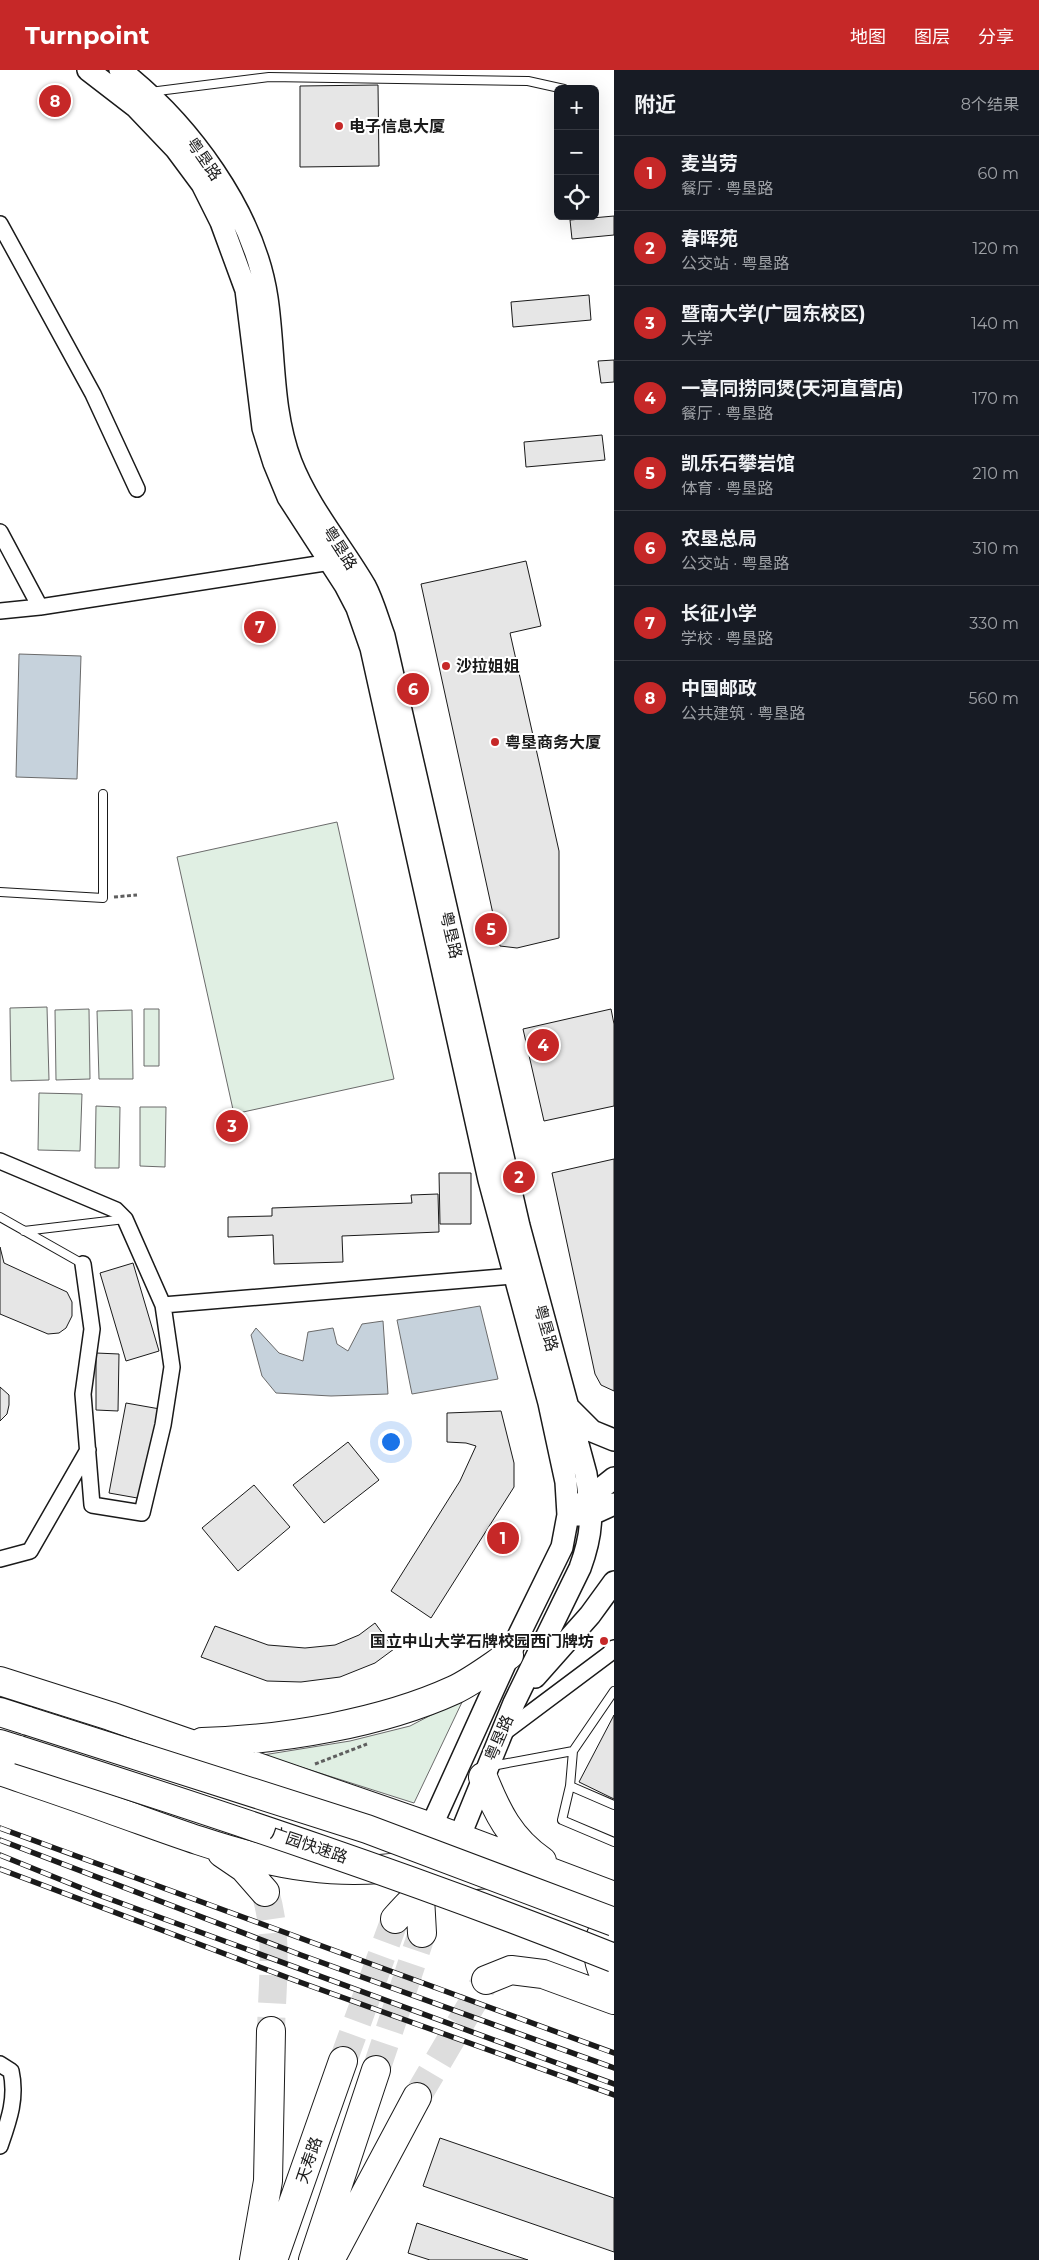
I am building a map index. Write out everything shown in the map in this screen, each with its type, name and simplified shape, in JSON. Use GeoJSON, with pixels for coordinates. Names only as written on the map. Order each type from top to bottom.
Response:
{"type":"FeatureCollection","features":[{"type":"Feature","properties":{"kind":"highway"},"geometry":{"type":"LineString","coordinates":[[184,1742],[229,1741],[291,1734],[416,1706],[456,1689],[509,1655]]}},
{"type":"Feature","properties":{"kind":"highway"},"geometry":{"type":"LineString","coordinates":[[0,1681],[354,1800],[614,1896]]}},
{"type":"Feature","properties":{"kind":"highway","name":"广园快速路"},"geometry":{"type":"LineString","coordinates":[[0,1712],[367,1829],[614,1922]]}},
{"type":"Feature","properties":{"kind":"highway","name":"广园快速路"},"geometry":{"type":"LineString","coordinates":[[10,1747],[371,1866],[477,1904],[614,1958]]}},
{"type":"Feature","properties":{"kind":"highway"},"geometry":{"type":"LineString","coordinates":[[206,1843],[221,1840],[238,1831],[249,1818],[256,1798],[254,1784],[243,1762]]}},
{"type":"Feature","properties":{"kind":"highway"},"geometry":{"type":"LineString","coordinates":[[0,1771],[242,1855],[330,1870],[362,1870],[416,1864],[432,1858],[459,1838]]}},
{"type":"Feature","properties":{"kind":"highway"},"geometry":{"type":"LineString","coordinates":[[485,1772],[496,1810],[514,1838],[533,1855],[568,1879]]}},
{"type":"Feature","properties":{"kind":"highway"},"geometry":{"type":"LineString","coordinates":[[354,1800],[390,1831],[432,1886]]}},
{"type":"Feature","properties":{"kind":"highway"},"geometry":{"type":"LineString","coordinates":[[430,1827],[395,1919],[432,1886],[506,1874],[568,1879]]}},
{"type":"Feature","properties":{"kind":"highway"},"geometry":{"type":"LineString","coordinates":[[422,1933],[432,1886],[459,1838]]}},
{"type":"Feature","properties":{"kind":"highway"},"geometry":{"type":"LineString","coordinates":[[206,1843],[244,1868],[265,1892]]}},
{"type":"Feature","properties":{"kind":"highway"},"geometry":{"type":"LineString","coordinates":[[614,1922],[606,1926],[600,1935],[598,1946],[600,1965],[608,1982],[614,1989]]}},
{"type":"Feature","properties":{"kind":"highway"},"geometry":{"type":"LineString","coordinates":[[486,1980],[511,1970],[543,1974],[614,2000]]}},
{"type":"Feature","properties":{"kind":"highway"},"geometry":{"type":"LineString","coordinates":[[254,2260],[268,2181],[271,2031]]}},
{"type":"Feature","properties":{"kind":"highway","name":"天寿路"},"geometry":{"type":"LineString","coordinates":[[273,2260],[343,2061]]}},
{"type":"Feature","properties":{"kind":"highway"},"geometry":{"type":"LineString","coordinates":[[313,2260],[376,2070]]}},
{"type":"Feature","properties":{"kind":"highway"},"geometry":{"type":"LineString","coordinates":[[330,2260],[417,2097]]}},
{"type":"Feature","properties":{"kind":"main road","name":"粤垦路"},"geometry":{"type":"LineString","coordinates":[[88,70],[136,107],[176,149],[202,184],[221,222],[246,290],[263,428],[274,463],[288,497],[331,562],[357,608],[371,648],[474,1118],[514,1276],[549,1403],[566,1482],[568,1515],[562,1547],[509,1655],[430,1827]]}},
{"type":"Feature","properties":{"kind":"main road","name":"粤垦路"},"geometry":{"type":"LineString","coordinates":[[120,70],[148,92],[187,135],[218,176],[242,221],[258,260],[267,297],[280,423],[291,462],[306,496],[366,588],[384,636],[519,1226],[567,1405],[591,1506],[588,1545],[580,1568],[514,1703],[459,1838]]}},
{"type":"Feature","properties":{"kind":"main road"},"geometry":{"type":"LineString","coordinates":[[567,1405],[592,1431],[614,1440]]}},
{"type":"Feature","properties":{"kind":"main road"},"geometry":{"type":"LineString","coordinates":[[591,1506],[614,1478]]}},
{"type":"Feature","properties":{"kind":"main road"},"geometry":{"type":"LineString","coordinates":[[568,1515],[591,1506],[614,1504]]}},
{"type":"Feature","properties":{"kind":"main road"},"geometry":{"type":"LineString","coordinates":[[514,1703],[590,1615],[614,1582]]}},
{"type":"Feature","properties":{"kind":"street"},"geometry":{"type":"LineString","coordinates":[[0,224],[93,394],[136,489]]}},
{"type":"Feature","properties":{"kind":"street"},"geometry":{"type":"LineString","coordinates":[[0,532],[40,607]]}},
{"type":"Feature","properties":{"kind":"street"},"geometry":{"type":"LineString","coordinates":[[0,611],[40,607],[331,562]]}},
{"type":"Feature","properties":{"kind":"street"},"geometry":{"type":"LineString","coordinates":[[0,1162],[116,1210],[125,1219],[163,1305],[172,1367],[163,1425],[142,1513],[92,1505],[83,1394],[92,1329],[83,1264]]}},
{"type":"Feature","properties":{"kind":"street"},"geometry":{"type":"LineString","coordinates":[[163,1305],[514,1276]]}},
{"type":"Feature","properties":{"kind":"street"},"geometry":{"type":"LineString","coordinates":[[0,1558],[30,1551],[88,1450]]}},
{"type":"Feature","properties":{"kind":"street"},"geometry":{"type":"LineString","coordinates":[[501,1735],[609,1654],[614,1648]]}},
{"type":"Feature","properties":{"kind":"street"},"geometry":{"type":"LineString","coordinates":[[0,2064],[11,2071],[14,2085],[12,2108],[0,2146]]}},
{"type":"Feature","properties":{"kind":"lane"},"geometry":{"type":"LineString","coordinates":[[148,92],[269,77],[528,81],[554,87]]}},
{"type":"Feature","properties":{"kind":"lane"},"geometry":{"type":"LineString","coordinates":[[0,892],[103,898],[103,794]]}},
{"type":"Feature","properties":{"kind":"lane"},"geometry":{"type":"LineString","coordinates":[[0,1218],[83,1264]]}},
{"type":"Feature","properties":{"kind":"lane"},"geometry":{"type":"LineString","coordinates":[[24,1231],[125,1219]]}},
{"type":"Feature","properties":{"kind":"lane"},"geometry":{"type":"LineString","coordinates":[[614,1691],[573,1751],[570,1786],[562,1820],[614,1842]]}},
{"type":"Feature","properties":{"kind":"lane"},"geometry":{"type":"LineString","coordinates":[[485,1772],[573,1751]]}},
{"type":"Feature","properties":{"kind":"lane"},"geometry":{"type":"LineString","coordinates":[[570,1786],[614,1805]]}},
{"type":"Feature","properties":{"kind":"path"},"geometry":{"type":"LineString","coordinates":[[103,898],[137,895]]}},
{"type":"Feature","properties":{"kind":"green space"},"geometry":{"type":"Polygon","coordinates":[[[337,822],[394,1079],[234,1114],[177,857],[337,822]]]}},
{"type":"Feature","properties":{"kind":"green space"},"geometry":{"type":"Polygon","coordinates":[[[47,1007],[49,1080],[11,1081],[10,1008],[47,1007]]]}},
{"type":"Feature","properties":{"kind":"green space"},"geometry":{"type":"Polygon","coordinates":[[[89,1009],[90,1079],[56,1080],[55,1010],[89,1009]]]}},
{"type":"Feature","properties":{"kind":"green space"},"geometry":{"type":"Polygon","coordinates":[[[144,1009],[159,1009],[159,1066],[144,1066],[144,1009]]]}},
{"type":"Feature","properties":{"kind":"green space"},"geometry":{"type":"Polygon","coordinates":[[[132,1010],[133,1079],[99,1079],[97,1011],[132,1010]]]}},
{"type":"Feature","properties":{"kind":"green space"},"geometry":{"type":"Polygon","coordinates":[[[39,1093],[82,1094],[80,1151],[38,1150],[39,1093]]]}},
{"type":"Feature","properties":{"kind":"green space"},"geometry":{"type":"Polygon","coordinates":[[[96,1106],[120,1107],[119,1168],[95,1168],[96,1106]]]}},
{"type":"Feature","properties":{"kind":"green space"},"geometry":{"type":"Polygon","coordinates":[[[140,1107],[166,1107],[165,1167],[140,1166],[140,1107]]]}},
{"type":"Feature","properties":{"kind":"green space"},"geometry":{"type":"Polygon","coordinates":[[[464,1698],[414,1803],[263,1755],[350,1741],[410,1726],[464,1698]]]}},
{"type":"Feature","properties":{"kind":"shaded area"},"geometry":{"type":"Polygon","coordinates":[[[19,654],[81,656],[77,779],[16,777],[19,654]]]}},
{"type":"Feature","properties":{"kind":"shaded area"},"geometry":{"type":"Polygon","coordinates":[[[480,1306],[498,1379],[412,1394],[397,1320],[480,1306]]]}},
{"type":"Feature","properties":{"kind":"shaded area"},"geometry":{"type":"Polygon","coordinates":[[[383,1321],[388,1394],[331,1396],[276,1393],[262,1376],[251,1335],[256,1328],[279,1353],[303,1361],[308,1332],[333,1328],[337,1344],[348,1351],[362,1324],[383,1321]]]}},
{"type":"Feature","properties":{"kind":"building","name":"电子信息大厦"},"geometry":{"type":"Polygon","coordinates":[[[378,85],[379,166],[300,167],[300,86],[378,85]]]}},
{"type":"Feature","properties":{"kind":"building"},"geometry":{"type":"Polygon","coordinates":[[[614,216],[614,235],[572,239],[570,220],[599,220],[599,217],[614,216]]]}},
{"type":"Feature","properties":{"kind":"building"},"geometry":{"type":"Polygon","coordinates":[[[589,295],[591,320],[513,327],[511,302],[589,295]]]}},
{"type":"Feature","properties":{"kind":"building"},"geometry":{"type":"Polygon","coordinates":[[[614,360],[614,382],[601,383],[598,361],[614,360]]]}},
{"type":"Feature","properties":{"kind":"building"},"geometry":{"type":"Polygon","coordinates":[[[602,435],[605,460],[526,467],[524,442],[602,435]]]}},
{"type":"Feature","properties":{"kind":"building","name":"粤垦商务大厦"},"geometry":{"type":"Polygon","coordinates":[[[526,561],[541,626],[510,633],[559,851],[559,938],[517,948],[500,946],[421,584],[526,561]]]}},
{"type":"Feature","properties":{"kind":"building"},"geometry":{"type":"Polygon","coordinates":[[[611,1009],[614,1024],[614,1106],[544,1121],[523,1029],[611,1009]]]}},
{"type":"Feature","properties":{"kind":"building"},"geometry":{"type":"Polygon","coordinates":[[[614,1159],[614,1391],[601,1385],[595,1374],[552,1173],[614,1159]]]}},
{"type":"Feature","properties":{"kind":"building"},"geometry":{"type":"Polygon","coordinates":[[[439,1173],[471,1173],[471,1224],[440,1224],[439,1173]]]}},
{"type":"Feature","properties":{"kind":"building"},"geometry":{"type":"Polygon","coordinates":[[[438,1194],[439,1232],[342,1236],[343,1262],[274,1264],[273,1235],[228,1237],[228,1217],[272,1216],[272,1208],[412,1203],[411,1195],[438,1194]]]}},
{"type":"Feature","properties":{"kind":"building"},"geometry":{"type":"Polygon","coordinates":[[[0,1247],[4,1263],[67,1292],[72,1302],[72,1316],[66,1328],[59,1333],[48,1334],[0,1314],[0,1247]]]}},
{"type":"Feature","properties":{"kind":"building"},"geometry":{"type":"Polygon","coordinates":[[[133,1263],[159,1351],[126,1361],[100,1273],[133,1263]]]}},
{"type":"Feature","properties":{"kind":"building"},"geometry":{"type":"Polygon","coordinates":[[[96,1353],[119,1354],[118,1411],[96,1410],[96,1353]]]}},
{"type":"Feature","properties":{"kind":"building"},"geometry":{"type":"Polygon","coordinates":[[[0,1387],[9,1395],[9,1405],[7,1414],[0,1421],[0,1387]]]}},
{"type":"Feature","properties":{"kind":"building"},"geometry":{"type":"Polygon","coordinates":[[[126,1403],[160,1409],[143,1499],[109,1493],[126,1403]]]}},
{"type":"Feature","properties":{"kind":"building"},"geometry":{"type":"Polygon","coordinates":[[[501,1411],[514,1463],[514,1487],[431,1618],[391,1591],[460,1481],[476,1446],[466,1443],[447,1442],[447,1413],[501,1411]]]}},
{"type":"Feature","properties":{"kind":"building"},"geometry":{"type":"Polygon","coordinates":[[[348,1442],[379,1480],[324,1523],[293,1485],[348,1442]]]}},
{"type":"Feature","properties":{"kind":"building"},"geometry":{"type":"Polygon","coordinates":[[[254,1485],[290,1527],[238,1571],[202,1528],[254,1485]]]}},
{"type":"Feature","properties":{"kind":"building"},"geometry":{"type":"Polygon","coordinates":[[[375,1623],[394,1649],[375,1663],[340,1677],[301,1682],[267,1681],[201,1657],[215,1626],[268,1645],[305,1648],[335,1645],[359,1635],[375,1623]]]}},
{"type":"Feature","properties":{"kind":"building"},"geometry":{"type":"Polygon","coordinates":[[[614,1715],[614,1799],[579,1782],[614,1715]]]}},
{"type":"Feature","properties":{"kind":"building"},"geometry":{"type":"Polygon","coordinates":[[[440,2138],[614,2198],[614,2252],[423,2186],[440,2138]]]}},
{"type":"Feature","properties":{"kind":"building"},"geometry":{"type":"Polygon","coordinates":[[[417,2223],[528,2260],[430,2260],[408,2253],[417,2223]]]}},
{"type":"Feature","properties":{"kind":"tunnel"},"geometry":{"type":"LineString","coordinates":[[265,1892],[272,1926],[273,1943],[271,2031]]}},
{"type":"Feature","properties":{"kind":"tunnel"},"geometry":{"type":"LineString","coordinates":[[343,2061],[395,1919]]}},
{"type":"Feature","properties":{"kind":"tunnel"},"geometry":{"type":"LineString","coordinates":[[376,2070],[422,1933]]}},
{"type":"Feature","properties":{"kind":"tunnel"},"geometry":{"type":"LineString","coordinates":[[417,2097],[486,1980]]}},
{"type":"Feature","properties":{"kind":"railway"},"geometry":{"type":"LineString","coordinates":[[0,1828],[614,2053]]}},
{"type":"Feature","properties":{"kind":"railway"},"geometry":{"type":"LineString","coordinates":[[0,1840],[301,1955],[614,2068]]}},
{"type":"Feature","properties":{"kind":"railway"},"geometry":{"type":"LineString","coordinates":[[0,1855],[96,1894],[614,2084]]}},
{"type":"Feature","properties":{"kind":"railway"},"geometry":{"type":"LineString","coordinates":[[0,1869],[294,1980],[614,2095]]}},
{"type":"Feature","properties":{"kind":"place","name":"中国邮政"},"geometry":{"type":"Point","coordinates":[55,101]}},
{"type":"Feature","properties":{"kind":"place","name":"电子信息大厦"},"geometry":{"type":"Point","coordinates":[339,126]}},
{"type":"Feature","properties":{"kind":"place","name":"长征小学"},"geometry":{"type":"Point","coordinates":[260,627]}},
{"type":"Feature","properties":{"kind":"place","name":"沙拉姐姐"},"geometry":{"type":"Point","coordinates":[446,666]}},
{"type":"Feature","properties":{"kind":"place","name":"农垦总局"},"geometry":{"type":"Point","coordinates":[413,689]}},
{"type":"Feature","properties":{"kind":"place","name":"粤垦商务大厦"},"geometry":{"type":"Point","coordinates":[495,742]}},
{"type":"Feature","properties":{"kind":"place","name":"凯乐石攀岩馆"},"geometry":{"type":"Point","coordinates":[491,929]}},
{"type":"Feature","properties":{"kind":"place","name":"一喜同捞同煲(天河直营店)"},"geometry":{"type":"Point","coordinates":[543,1045]}},
{"type":"Feature","properties":{"kind":"place","name":"暨南大学(广园东校区)"},"geometry":{"type":"Point","coordinates":[232,1126]}},
{"type":"Feature","properties":{"kind":"place","name":"春晖苑"},"geometry":{"type":"Point","coordinates":[519,1177]}},
{"type":"Feature","properties":{"kind":"place","name":"麦当劳"},"geometry":{"type":"Point","coordinates":[503,1538]}},
{"type":"Feature","properties":{"kind":"place","name":"国立中山大学石牌校园西门牌坊"},"geometry":{"type":"Point","coordinates":[604,1641]}}]}
